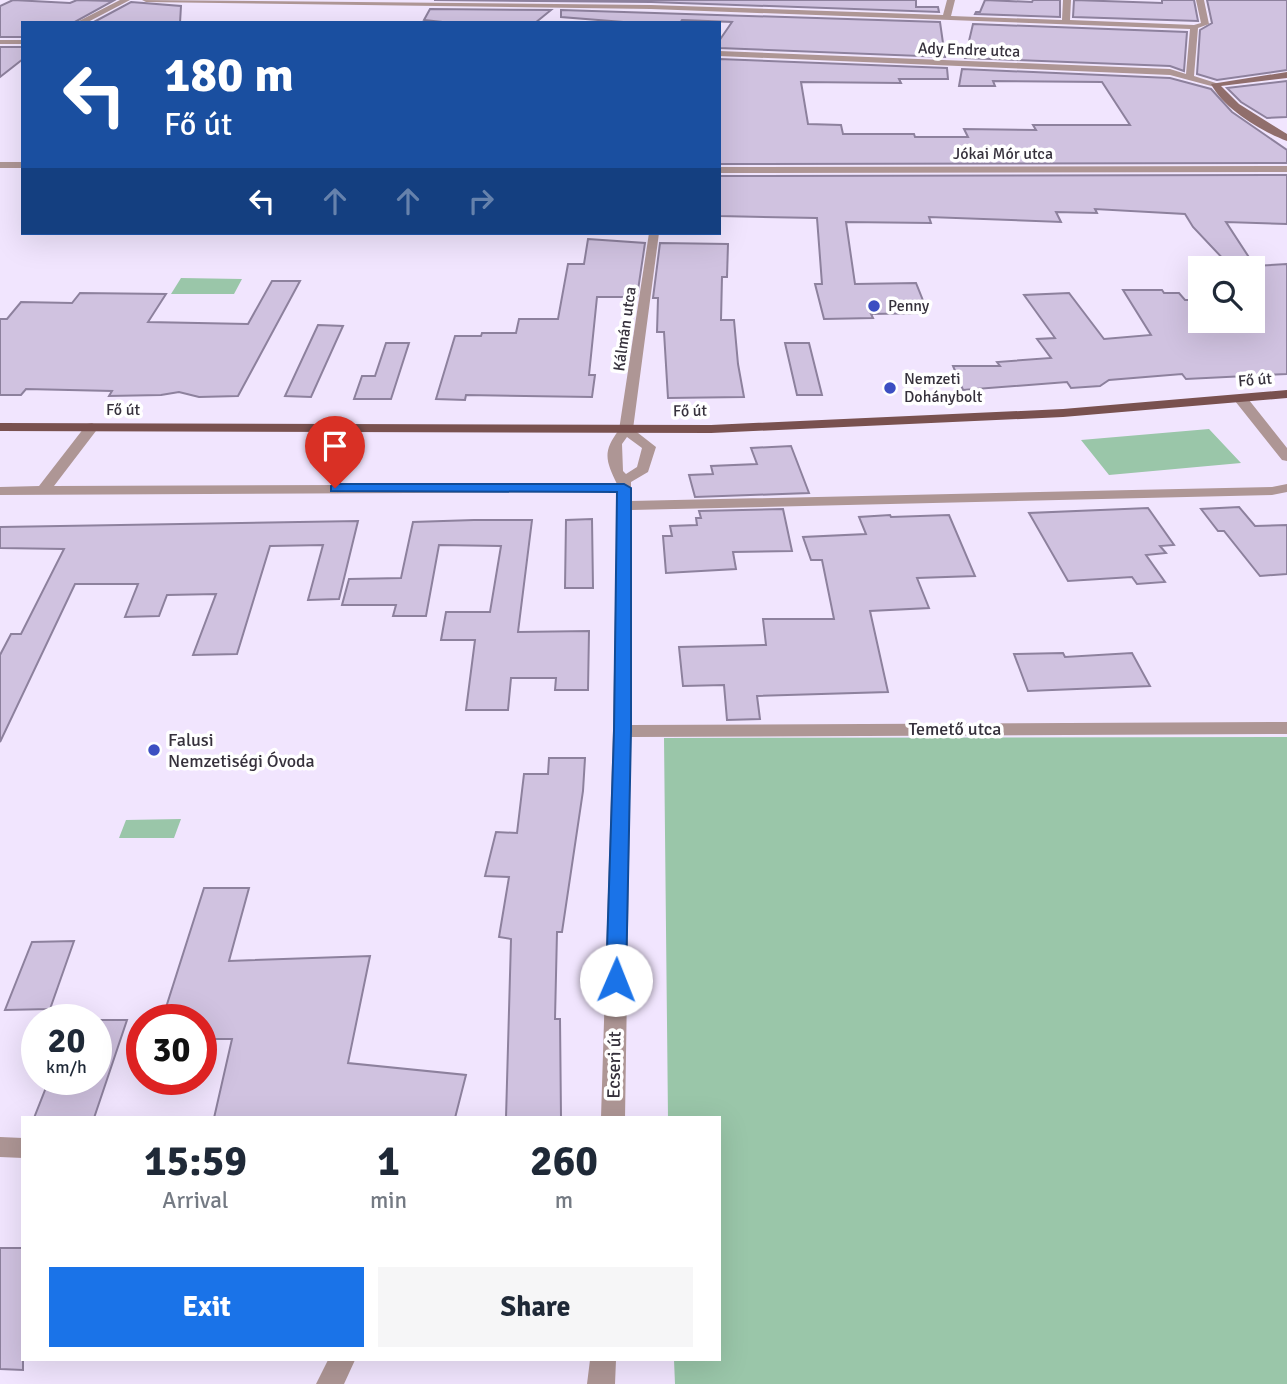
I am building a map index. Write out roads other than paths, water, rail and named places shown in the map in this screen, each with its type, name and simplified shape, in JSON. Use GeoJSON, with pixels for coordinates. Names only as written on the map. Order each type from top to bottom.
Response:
{"type":"FeatureCollection","features":[{"type":"Feature","properties":{"kind":"main road"},"geometry":{"type":"LineString","coordinates":[[1287,75],[1215,84],[1217,90],[1228,100],[1287,138]]}},
{"type":"Feature","properties":{"kind":"main road","name":"Fő út"},"geometry":{"type":"LineString","coordinates":[[0,427],[626,430],[961,419],[1287,394]]}},
{"type":"Feature","properties":{"kind":"street"},"geometry":{"type":"LineString","coordinates":[[83,21],[126,0]]}},
{"type":"Feature","properties":{"kind":"street"},"geometry":{"type":"LineString","coordinates":[[146,0],[653,3],[716,9],[1194,27],[1205,24],[1200,0]]}},
{"type":"Feature","properties":{"kind":"street"},"geometry":{"type":"LineString","coordinates":[[815,12],[820,0]]}},
{"type":"Feature","properties":{"kind":"street"},"geometry":{"type":"LineString","coordinates":[[947,17],[951,0]]}},
{"type":"Feature","properties":{"kind":"street"},"geometry":{"type":"LineString","coordinates":[[1066,21],[1067,0]]}},
{"type":"Feature","properties":{"kind":"street"},"geometry":{"type":"LineString","coordinates":[[707,21],[716,9]]}},
{"type":"Feature","properties":{"kind":"street"},"geometry":{"type":"LineString","coordinates":[[1190,76],[1194,27]]}},
{"type":"Feature","properties":{"kind":"street"},"geometry":{"type":"LineString","coordinates":[[0,42],[21,43]]}},
{"type":"Feature","properties":{"kind":"street","name":"Ady Endre utca"},"geometry":{"type":"LineString","coordinates":[[721,53],[1170,72],[1215,84]]}},
{"type":"Feature","properties":{"kind":"street"},"geometry":{"type":"LineString","coordinates":[[0,165],[21,165]]}},
{"type":"Feature","properties":{"kind":"street","name":"Jókai Mór utca"},"geometry":{"type":"LineString","coordinates":[[721,170],[1287,169]]}},
{"type":"Feature","properties":{"kind":"street","name":"Kálmán utca"},"geometry":{"type":"LineString","coordinates":[[626,430],[654,235]]}},
{"type":"Feature","properties":{"kind":"street"},"geometry":{"type":"LineString","coordinates":[[1240,398],[1287,457]]}},
{"type":"Feature","properties":{"kind":"street","name":"Fő út"},"geometry":{"type":"LineString","coordinates":[[44,490],[92,427]]}},
{"type":"Feature","properties":{"kind":"street"},"geometry":{"type":"LineString","coordinates":[[624,492],[646,468],[649,447],[626,430]]}},
{"type":"Feature","properties":{"kind":"street","name":"Ecseri út"},"geometry":{"type":"LineString","coordinates":[[612,1116],[622,731],[624,492],[616,472],[615,444],[626,430]]}},
{"type":"Feature","properties":{"kind":"street"},"geometry":{"type":"LineString","coordinates":[[0,491],[1272,491],[1287,488]]}},
{"type":"Feature","properties":{"kind":"street","name":"Temető utca"},"geometry":{"type":"LineString","coordinates":[[622,731],[1287,728]]}},
{"type":"Feature","properties":{"kind":"street"},"geometry":{"type":"LineString","coordinates":[[0,1147],[21,1148]]}},
{"type":"Feature","properties":{"kind":"street"},"geometry":{"type":"LineString","coordinates":[[330,1384],[342,1361]]}},
{"type":"Feature","properties":{"kind":"street"},"geometry":{"type":"LineString","coordinates":[[601,1384],[603,1361]]}},
{"type":"Feature","properties":{"kind":"place","name":"Penny"},"geometry":{"type":"Point","coordinates":[874,306]}},
{"type":"Feature","properties":{"kind":"place","name":"Nemzeti Dohánybolt"},"geometry":{"type":"Point","coordinates":[890,388]}},
{"type":"Feature","properties":{"kind":"place","name":"Falusi Nemzetiségi Óvoda"},"geometry":{"type":"Point","coordinates":[154,750]}}]}
